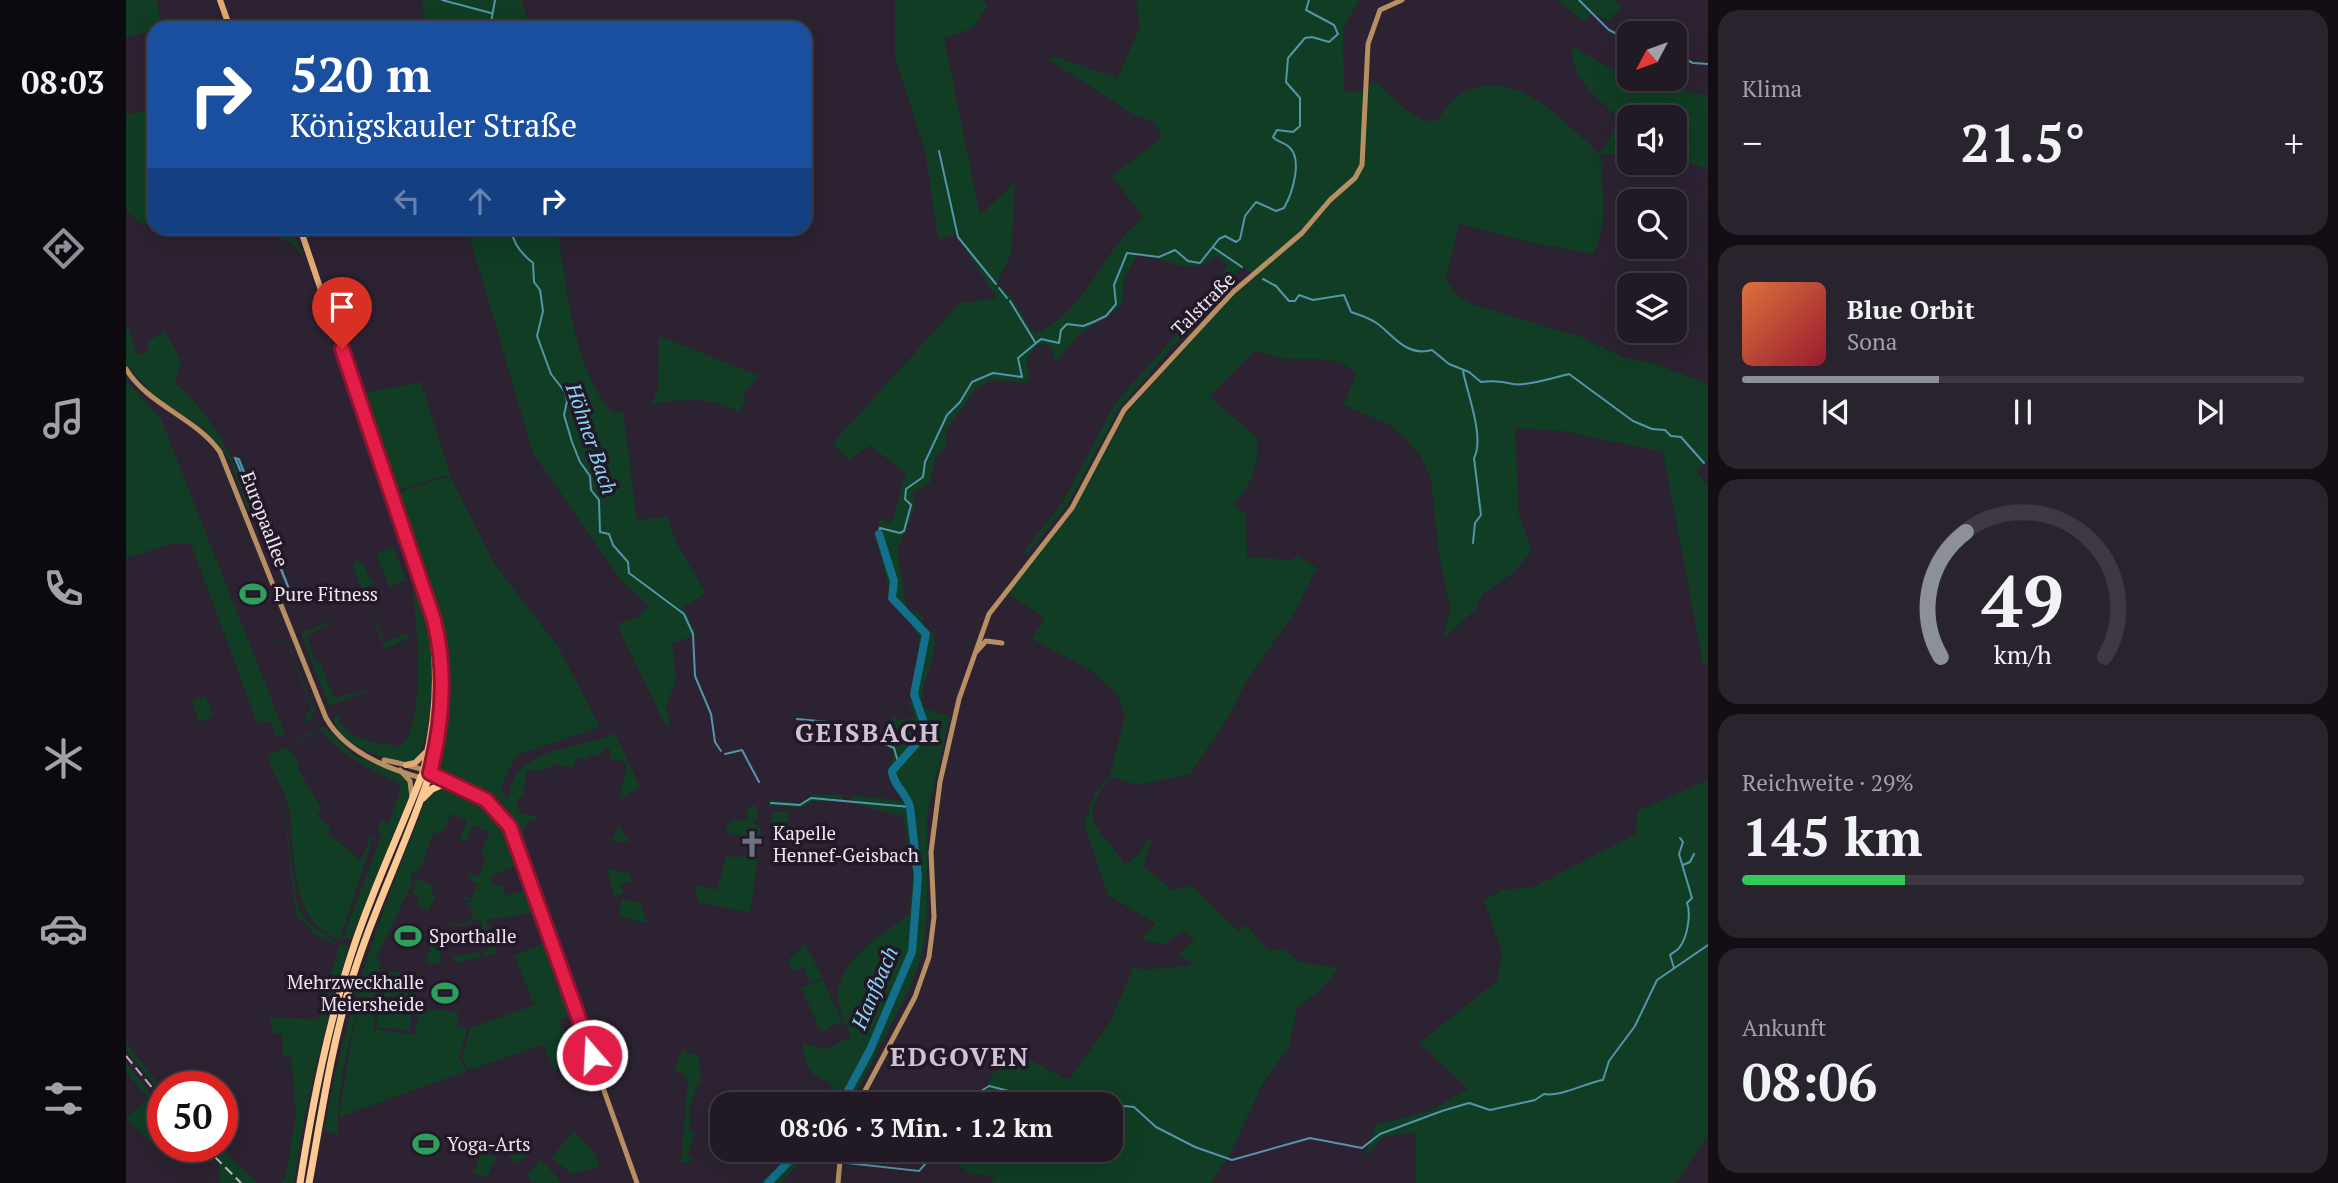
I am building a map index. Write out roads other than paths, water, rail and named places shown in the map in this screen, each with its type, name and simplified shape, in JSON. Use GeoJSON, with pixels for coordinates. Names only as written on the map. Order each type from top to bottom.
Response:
{"type":"FeatureCollection","features":[{"type":"Feature","properties":{"kind":"highway"},"geometry":{"type":"LineString","coordinates":[[309,1183],[334,1045],[349,990],[425,775]]}},
{"type":"Feature","properties":{"kind":"highway"},"geometry":{"type":"LineString","coordinates":[[300,1183],[318,1078],[356,941],[416,800],[443,784]]}},
{"type":"Feature","properties":{"kind":"main road"},"geometry":{"type":"LineString","coordinates":[[220,0],[228,21]]}},
{"type":"Feature","properties":{"kind":"main road","name":"Talstraße"},"geometry":{"type":"LineString","coordinates":[[864,1092],[915,997],[929,957],[934,917],[932,835],[951,726],[981,629],[1009,585],[1072,508],[1124,410],[1233,292],[1302,233],[1330,200],[1355,178],[1362,165],[1369,34],[1380,10],[1402,0]]}},
{"type":"Feature","properties":{"kind":"main road"},"geometry":{"type":"LineString","coordinates":[[302,235],[426,599],[443,664],[442,707],[437,744],[425,775]]}},
{"type":"Feature","properties":{"kind":"main road","name":"Europaallee"},"geometry":{"type":"LineString","coordinates":[[126,369],[140,387],[199,429],[220,452],[326,718],[345,743],[369,757],[425,775]]}},
{"type":"Feature","properties":{"kind":"main road"},"geometry":{"type":"LineString","coordinates":[[425,775],[434,705],[434,643],[426,599]]}},
{"type":"Feature","properties":{"kind":"main road"},"geometry":{"type":"LineString","coordinates":[[972,658],[986,641],[1002,642]]}},
{"type":"Feature","properties":{"kind":"main road"},"geometry":{"type":"LineString","coordinates":[[406,765],[415,763],[428,750]]}},
{"type":"Feature","properties":{"kind":"main road","name":"Europaallee"},"geometry":{"type":"LineString","coordinates":[[369,757],[406,765],[425,775]]}},
{"type":"Feature","properties":{"kind":"main road"},"geometry":{"type":"LineString","coordinates":[[398,768],[410,781],[416,800]]}},
{"type":"Feature","properties":{"kind":"main road"},"geometry":{"type":"LineString","coordinates":[[425,775],[443,784],[464,789]]}},
{"type":"Feature","properties":{"kind":"main road"},"geometry":{"type":"LineString","coordinates":[[425,775],[464,789],[494,806],[510,827],[637,1183]]}},
{"type":"Feature","properties":{"kind":"main road"},"geometry":{"type":"LineString","coordinates":[[838,1183],[840,1162]]}},
{"type":"Feature","properties":{"kind":"water"},"geometry":{"type":"Polygon","coordinates":[[[235,458],[239,459],[291,594],[235,458]]]}},
{"type":"Feature","properties":{"kind":"waterway"},"geometry":{"type":"LineString","coordinates":[[442,0],[491,13]]}},
{"type":"Feature","properties":{"kind":"waterway","name":"Höhner Bach"},"geometry":{"type":"LineString","coordinates":[[491,21],[495,0]]}},
{"type":"Feature","properties":{"kind":"waterway","name":"Hanfbach"},"geometry":{"type":"LineString","coordinates":[[879,534],[880,528],[900,533],[904,531],[911,505],[905,499],[906,489],[923,477],[925,462],[947,415],[960,402],[972,382],[993,373],[1022,377],[1018,358],[1041,339],[1059,343],[1061,330],[1067,324],[1083,326],[1106,316],[1116,304],[1114,285],[1127,253],[1159,257],[1175,250],[1188,261],[1200,263],[1219,239],[1225,236],[1236,242],[1240,239],[1245,216],[1256,202],[1276,211],[1284,208],[1293,185],[1295,159],[1288,146],[1273,137],[1277,130],[1293,132],[1300,126],[1300,98],[1286,82],[1288,58],[1305,38],[1312,37],[1329,42],[1338,34],[1334,25],[1306,10],[1309,0]]}},
{"type":"Feature","properties":{"kind":"waterway"},"geometry":{"type":"LineString","coordinates":[[1579,0],[1609,30],[1617,34]]}},
{"type":"Feature","properties":{"kind":"waterway"},"geometry":{"type":"LineString","coordinates":[[1687,60],[1708,64]]}},
{"type":"Feature","properties":{"kind":"waterway"},"geometry":{"type":"LineString","coordinates":[[939,151],[958,237],[996,284]]}},
{"type":"Feature","properties":{"kind":"waterway","name":"Höhner Bach"},"geometry":{"type":"LineString","coordinates":[[513,235],[521,252],[533,263],[534,282],[540,290],[543,311],[537,336],[551,374],[565,392],[567,401],[564,415],[572,442],[580,462],[590,476],[591,490],[599,500],[600,532],[609,534],[613,545],[628,562],[629,573],[684,614],[693,634],[695,676],[711,714],[715,742],[721,751]]}},
{"type":"Feature","properties":{"kind":"waterway"},"geometry":{"type":"LineString","coordinates":[[1214,248],[1242,267]]}},
{"type":"Feature","properties":{"kind":"waterway"},"geometry":{"type":"LineString","coordinates":[[1263,279],[1276,286],[1289,301],[1295,301],[1299,295],[1313,300],[1344,295],[1351,312],[1375,322],[1408,348],[1415,351],[1432,350],[1449,364],[1469,372],[1481,382],[1525,384],[1569,374],[1633,421],[1652,429],[1665,430],[1671,436],[1681,437],[1704,463]]}},
{"type":"Feature","properties":{"kind":"waterway"},"geometry":{"type":"LineString","coordinates":[[999,288],[1007,298]]}},
{"type":"Feature","properties":{"kind":"waterway"},"geometry":{"type":"LineString","coordinates":[[1010,301],[1035,342]]}},
{"type":"Feature","properties":{"kind":"waterway"},"geometry":{"type":"LineString","coordinates":[[1463,371],[1477,439],[1474,458],[1481,515],[1475,523],[1473,543]]}},
{"type":"Feature","properties":{"kind":"waterway","name":"Höhner Bach"},"geometry":{"type":"LineString","coordinates":[[847,1092],[870,1050],[912,952],[918,877],[910,807],[892,771],[924,735],[924,723],[914,694],[926,634],[892,598],[894,581],[879,534]]}},
{"type":"Feature","properties":{"kind":"waterway","name":"Höhner Bach"},"geometry":{"type":"LineString","coordinates":[[797,719],[839,723],[894,748],[898,762]]}},
{"type":"Feature","properties":{"kind":"waterway","name":"Höhner Bach"},"geometry":{"type":"LineString","coordinates":[[725,754],[742,750],[759,782]]}},
{"type":"Feature","properties":{"kind":"waterway","name":"Höhner Bach"},"geometry":{"type":"LineString","coordinates":[[771,803],[800,805],[811,798],[910,807]]}},
{"type":"Feature","properties":{"kind":"waterway"},"geometry":{"type":"LineString","coordinates":[[1674,968],[1670,955],[1685,938],[1689,919],[1687,903],[1692,898],[1679,854],[1683,842],[1680,838]]}},
{"type":"Feature","properties":{"kind":"waterway"},"geometry":{"type":"LineString","coordinates":[[1683,865],[1690,862],[1694,854]]}},
{"type":"Feature","properties":{"kind":"waterway"},"geometry":{"type":"LineString","coordinates":[[1123,1106],[1134,1107],[1156,1127],[1195,1147],[1232,1160],[1310,1138],[1362,1148],[1380,1134],[1469,1103],[1490,1110],[1603,1080],[1609,1061],[1635,1026],[1657,980],[1708,945]]}},
{"type":"Feature","properties":{"kind":"waterway"},"geometry":{"type":"LineString","coordinates":[[981,1092],[989,1086],[1013,1092]]}},
{"type":"Feature","properties":{"kind":"waterway","name":"Hanfbach"},"geometry":{"type":"LineString","coordinates":[[768,1183],[788,1162]]}},
{"type":"Feature","properties":{"kind":"waterway"},"geometry":{"type":"LineString","coordinates":[[847,1163],[919,1171],[927,1162]]}},
{"type":"Feature","properties":{"kind":"railway"},"geometry":{"type":"LineString","coordinates":[[126,1056],[147,1082]]}},
{"type":"Feature","properties":{"kind":"railway"},"geometry":{"type":"LineString","coordinates":[[220,1162],[241,1183]]}},
{"type":"Feature","properties":{"kind":"place","name":"Pure Fitness"},"geometry":{"type":"Point","coordinates":[253,594]}},
{"type":"Feature","properties":{"kind":"place","name":"Kapelle Hennef-Geisbach"},"geometry":{"type":"Point","coordinates":[752,844]}},
{"type":"Feature","properties":{"kind":"place","name":"Sporthalle"},"geometry":{"type":"Point","coordinates":[408,936]}},
{"type":"Feature","properties":{"kind":"place","name":"Mehrzweckhalle Meiersheide"},"geometry":{"type":"Point","coordinates":[445,993]}},
{"type":"Feature","properties":{"kind":"place","name":"Yoga-Arts"},"geometry":{"type":"Point","coordinates":[426,1144]}},
{"type":"Feature","properties":{"kind":"district","name":"GEISBACH"},"geometry":{"type":"Point","coordinates":[868,733]}},
{"type":"Feature","properties":{"kind":"district","name":"EDGOVEN"},"geometry":{"type":"Point","coordinates":[960,1057]}}]}
